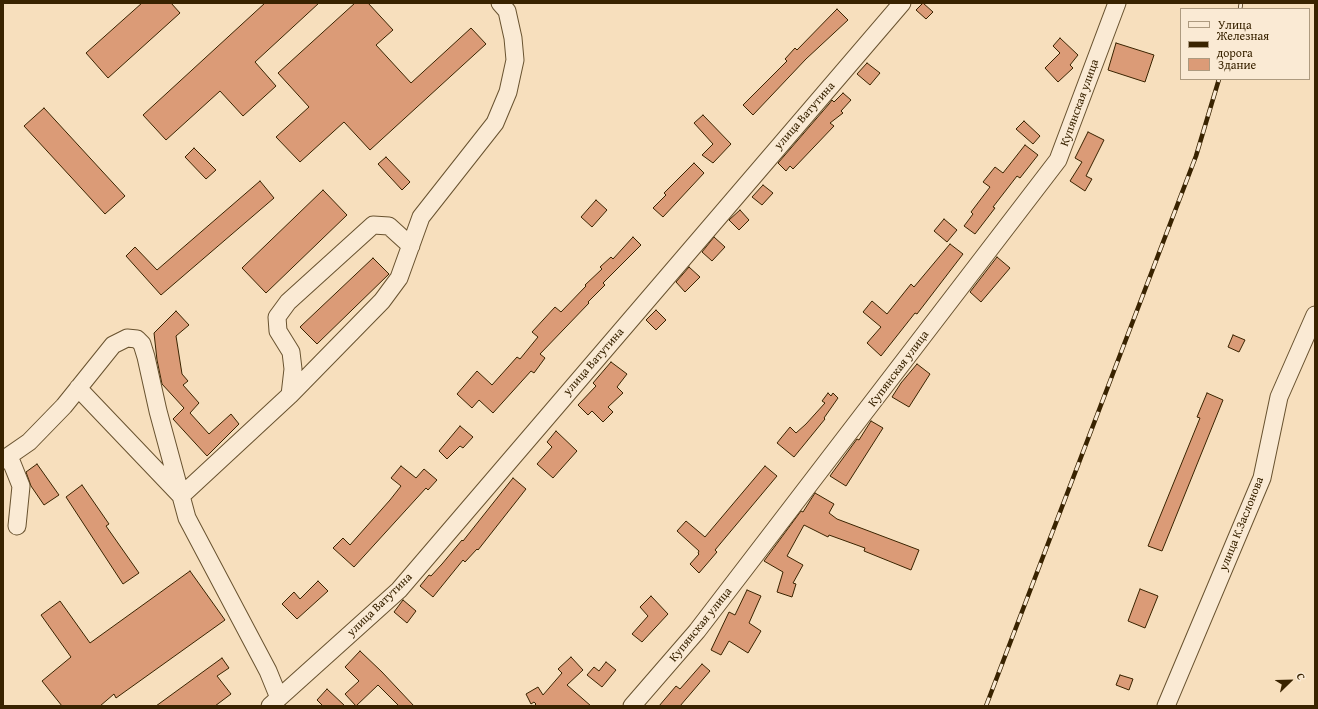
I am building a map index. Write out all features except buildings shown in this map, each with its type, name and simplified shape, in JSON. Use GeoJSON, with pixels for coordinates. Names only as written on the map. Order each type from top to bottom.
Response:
{"type":"FeatureCollection","features":[{"type":"Feature","properties":{"kind":"street"},"geometry":{"type":"LineString","coordinates":[[181,496],[290,395],[382,301],[399,278],[421,217],[495,123],[508,92],[515,60],[513,38],[507,11],[500,3]]}},
{"type":"Feature","properties":{"kind":"street","name":"улица Ватутина"},"geometry":{"type":"LineString","coordinates":[[275,702],[399,590],[902,3]]}},
{"type":"Feature","properties":{"kind":"street","name":"Купянская улица"},"geometry":{"type":"LineString","coordinates":[[632,706],[698,631],[1058,160],[1117,3]]}},
{"type":"Feature","properties":{"kind":"street"},"geometry":{"type":"LineString","coordinates":[[290,395],[293,369],[291,352],[278,331],[277,317],[288,302],[373,225],[388,226],[410,246]]}},
{"type":"Feature","properties":{"kind":"street","name":"улица К.Заслонова"},"geometry":{"type":"LineString","coordinates":[[1166,706],[1262,478],[1279,397],[1315,315]]}},
{"type":"Feature","properties":{"kind":"street"},"geometry":{"type":"LineString","coordinates":[[17,526],[21,486],[6,458],[29,442],[64,406],[113,345],[127,338],[137,339],[142,344],[146,357],[158,411],[186,518],[268,671],[275,702]]}},
{"type":"Feature","properties":{"kind":"street"},"geometry":{"type":"LineString","coordinates":[[78,388],[181,496]]}},
{"type":"Feature","properties":{"kind":"railway"},"geometry":{"type":"LineString","coordinates":[[1240,8],[1241,3]]}},
{"type":"Feature","properties":{"kind":"railway"},"geometry":{"type":"LineString","coordinates":[[986,706],[1196,156],[1219,80]]}}]}
